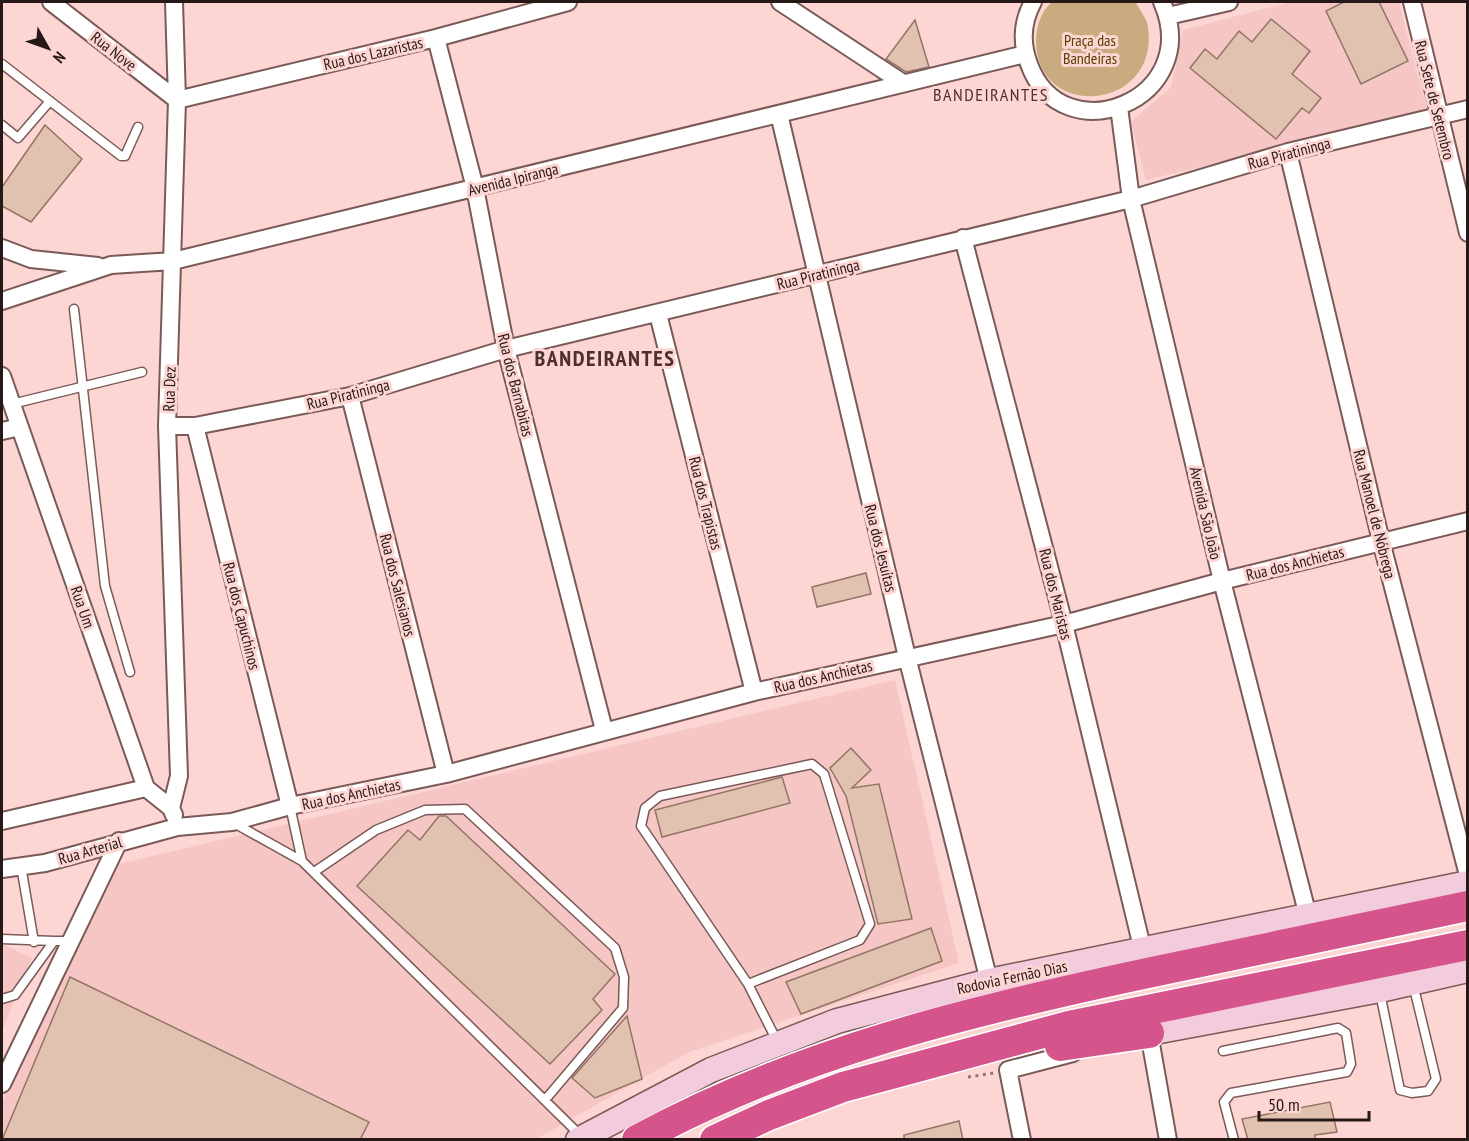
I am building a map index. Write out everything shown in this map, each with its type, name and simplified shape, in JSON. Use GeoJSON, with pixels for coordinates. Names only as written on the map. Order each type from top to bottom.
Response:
{"type":"FeatureCollection","features":[{"type":"Feature","properties":{"kind":"highway","name":"Rodovia Fernão Dias"},"geometry":{"type":"LineString","coordinates":[[637,1140],[673,1120],[756,1082],[895,1033],[1063,991],[1467,906]]}},
{"type":"Feature","properties":{"kind":"highway"},"geometry":{"type":"LineString","coordinates":[[1000,1059],[1069,1026],[1467,945]]}},
{"type":"Feature","properties":{"kind":"highway"},"geometry":{"type":"LineString","coordinates":[[715,1140],[769,1115],[843,1087],[1149,1033]]}},
{"type":"Feature","properties":{"kind":"street","name":"Rua Nove"},"geometry":{"type":"LineString","coordinates":[[51,2],[177,100]]}},
{"type":"Feature","properties":{"kind":"street","name":"Rua Dez"},"geometry":{"type":"LineString","coordinates":[[171,808],[179,776],[167,426],[174,261],[177,100],[174,2]]}},
{"type":"Feature","properties":{"kind":"street","name":"Rua dos Lazaristas"},"geometry":{"type":"LineString","coordinates":[[177,100],[436,38],[568,2]]}},
{"type":"Feature","properties":{"kind":"street"},"geometry":{"type":"LineString","coordinates":[[780,2],[903,84]]}},
{"type":"Feature","properties":{"kind":"street"},"geometry":{"type":"LineString","coordinates":[[1033,2],[1024,25],[1025,54],[1040,85],[1068,105],[1102,111],[1119,107],[1144,93],[1162,72],[1170,44],[1165,9],[1229,2]]}},
{"type":"Feature","properties":{"kind":"street","name":"Rua Sete de Setembro"},"geometry":{"type":"LineString","coordinates":[[1412,2],[1467,233]]}},
{"type":"Feature","properties":{"kind":"street","name":"Rua dos Barnabitas"},"geometry":{"type":"LineString","coordinates":[[436,38],[475,188],[506,349],[604,730]]}},
{"type":"Feature","properties":{"kind":"street","name":"Avenida Ipiranga"},"geometry":{"type":"LineString","coordinates":[[2,301],[111,265],[174,261],[1025,54]]}},
{"type":"Feature","properties":{"kind":"street","name":"Avenida São João"},"geometry":{"type":"LineString","coordinates":[[1119,107],[1131,199],[1222,581],[1308,916]]}},
{"type":"Feature","properties":{"kind":"street","name":"Rua Piratininga"},"geometry":{"type":"LineString","coordinates":[[167,426],[195,426],[350,396],[506,349],[658,314],[963,237],[1131,199],[1288,152],[1467,109]]}},
{"type":"Feature","properties":{"kind":"street","name":"Rua dos Jesuítas"},"geometry":{"type":"LineString","coordinates":[[779,114],[815,275],[907,657],[989,981]]}},
{"type":"Feature","properties":{"kind":"street","name":"Rua Manoel de Nóbrega"},"geometry":{"type":"LineString","coordinates":[[1288,152],[1381,541],[1467,875]]}},
{"type":"Feature","properties":{"kind":"street","name":"Rua dos Maristas"},"geometry":{"type":"LineString","coordinates":[[963,237],[1064,624],[1143,951]]}},
{"type":"Feature","properties":{"kind":"street"},"geometry":{"type":"LineString","coordinates":[[2,248],[31,259],[111,265]]}},
{"type":"Feature","properties":{"kind":"street","name":"Rua dos Trapistas"},"geometry":{"type":"LineString","coordinates":[[658,314],[754,692]]}},
{"type":"Feature","properties":{"kind":"street","name":"Rua Um"},"geometry":{"type":"LineString","coordinates":[[2,376],[146,788]]}},
{"type":"Feature","properties":{"kind":"street","name":"Rua dos Salesianos"},"geometry":{"type":"LineString","coordinates":[[350,396],[446,774]]}},
{"type":"Feature","properties":{"kind":"street","name":"Rua dos Capuchinos"},"geometry":{"type":"LineString","coordinates":[[195,426],[290,807]]}},
{"type":"Feature","properties":{"kind":"street"},"geometry":{"type":"LineString","coordinates":[[2,431],[20,428]]}},
{"type":"Feature","properties":{"kind":"street","name":"Rua dos Anchietas"},"geometry":{"type":"LineString","coordinates":[[177,827],[232,822],[290,807],[446,774],[604,730],[754,692],[1064,624],[1222,581],[1467,521]]}},
{"type":"Feature","properties":{"kind":"street"},"geometry":{"type":"LineString","coordinates":[[2,821],[146,788],[171,808],[177,827]]}},
{"type":"Feature","properties":{"kind":"street","name":"Rua Arterial"},"geometry":{"type":"LineString","coordinates":[[2,869],[45,863],[118,841],[177,827]]}},
{"type":"Feature","properties":{"kind":"street"},"geometry":{"type":"LineString","coordinates":[[2,1084],[62,941],[118,841]]}},
{"type":"Feature","properties":{"kind":"street","name":"Rodovia Fernão Dias"},"geometry":{"type":"LineString","coordinates":[[580,1138],[711,1070],[777,1042],[837,1021],[989,981],[1467,883]]}},
{"type":"Feature","properties":{"kind":"street"},"geometry":{"type":"LineString","coordinates":[[1168,1140],[1149,1033],[1380,990],[1467,970]]}},
{"type":"Feature","properties":{"kind":"street"},"geometry":{"type":"LineString","coordinates":[[1000,1059],[1022,1140]]}},
{"type":"Feature","properties":{"kind":"lane"},"geometry":{"type":"LineString","coordinates":[[2,64],[121,156],[125,156],[129,151],[138,127]]}},
{"type":"Feature","properties":{"kind":"lane"},"geometry":{"type":"LineString","coordinates":[[2,125],[18,138],[50,101]]}},
{"type":"Feature","properties":{"kind":"lane"},"geometry":{"type":"LineString","coordinates":[[74,309],[105,586],[130,672]]}},
{"type":"Feature","properties":{"kind":"lane"},"geometry":{"type":"LineString","coordinates":[[12,404],[142,372]]}},
{"type":"Feature","properties":{"kind":"lane"},"geometry":{"type":"LineString","coordinates":[[748,984],[860,940],[870,924],[824,774],[813,764],[660,796],[645,808],[641,826],[748,984],[777,1042]]}},
{"type":"Feature","properties":{"kind":"lane"},"geometry":{"type":"LineString","coordinates":[[290,807],[302,861]]}},
{"type":"Feature","properties":{"kind":"lane"},"geometry":{"type":"LineString","coordinates":[[314,872],[376,830],[425,810],[465,809],[615,948],[624,977],[624,1008],[545,1100]]}},
{"type":"Feature","properties":{"kind":"lane"},"geometry":{"type":"LineString","coordinates":[[232,822],[302,861],[545,1100],[580,1138]]}},
{"type":"Feature","properties":{"kind":"lane"},"geometry":{"type":"LineString","coordinates":[[21,867],[34,942]]}},
{"type":"Feature","properties":{"kind":"lane"},"geometry":{"type":"LineString","coordinates":[[2,939],[34,942],[62,941]]}},
{"type":"Feature","properties":{"kind":"lane"},"geometry":{"type":"LineString","coordinates":[[2,999],[6,1000],[15,995],[62,941]]}},
{"type":"Feature","properties":{"kind":"lane"},"geometry":{"type":"LineString","coordinates":[[1380,990],[1400,1090],[1412,1093],[1428,1091],[1436,1078],[1412,982]]}},
{"type":"Feature","properties":{"kind":"lane"},"geometry":{"type":"LineString","coordinates":[[1223,1051],[1338,1028],[1346,1033],[1352,1064],[1347,1072],[1231,1093],[1224,1102],[1233,1140]]}},
{"type":"Feature","properties":{"kind":"shaded area"},"geometry":{"type":"Polygon","coordinates":[[[1290,2],[1399,2],[1427,112],[1146,180],[1131,122],[1171,87],[1183,30],[1290,2]]]}},
{"type":"Feature","properties":{"kind":"shaded area"},"geometry":{"type":"Polygon","coordinates":[[[895,680],[959,963],[689,1052],[536,1139],[2,1139],[2,1102],[119,864],[895,680]]]}},
{"type":"Feature","properties":{"kind":"shaded area"},"geometry":{"type":"Polygon","coordinates":[[[2,944],[32,958],[2,1031],[2,944]]]}},
{"type":"Feature","properties":{"kind":"green space","name":"Praça das Bandeiras"},"geometry":{"type":"Polygon","coordinates":[[[1052,2],[1136,3],[1148,27],[1147,55],[1136,76],[1119,89],[1098,96],[1076,95],[1056,86],[1042,68],[1036,43],[1039,21],[1052,2]]]}},
{"type":"Feature","properties":{"kind":"building"},"geometry":{"type":"Polygon","coordinates":[[[1344,2],[1379,2],[1408,61],[1361,84],[1326,11],[1344,2]]]}},
{"type":"Feature","properties":{"kind":"building"},"geometry":{"type":"Polygon","coordinates":[[[1271,19],[1310,51],[1292,74],[1321,98],[1309,113],[1302,108],[1276,139],[1190,68],[1205,49],[1217,59],[1239,31],[1252,42],[1271,19]]]}},
{"type":"Feature","properties":{"kind":"building"},"geometry":{"type":"Polygon","coordinates":[[[915,20],[929,67],[906,72],[886,59],[915,20]]]}},
{"type":"Feature","properties":{"kind":"building"},"geometry":{"type":"Polygon","coordinates":[[[45,125],[82,159],[31,222],[2,206],[2,187],[45,125]]]}},
{"type":"Feature","properties":{"kind":"building"},"geometry":{"type":"Polygon","coordinates":[[[866,573],[871,594],[817,607],[812,587],[866,573]]]}},
{"type":"Feature","properties":{"kind":"building"},"geometry":{"type":"Polygon","coordinates":[[[851,748],[871,770],[852,788],[879,784],[912,919],[878,924],[846,796],[830,768],[851,748]]]}},
{"type":"Feature","properties":{"kind":"building"},"geometry":{"type":"Polygon","coordinates":[[[782,777],[790,803],[662,837],[655,810],[782,777]]]}},
{"type":"Feature","properties":{"kind":"building"},"geometry":{"type":"Polygon","coordinates":[[[439,816],[446,816],[615,974],[593,999],[602,1010],[550,1064],[357,886],[408,830],[420,840],[439,816]]]}},
{"type":"Feature","properties":{"kind":"building"},"geometry":{"type":"Polygon","coordinates":[[[931,928],[942,961],[801,1014],[786,982],[931,928]]]}},
{"type":"Feature","properties":{"kind":"building"},"geometry":{"type":"Polygon","coordinates":[[[70,977],[369,1122],[360,1140],[2,1140],[70,977]]]}},
{"type":"Feature","properties":{"kind":"building"},"geometry":{"type":"Polygon","coordinates":[[[627,1016],[642,1079],[595,1098],[572,1078],[627,1016]]]}},
{"type":"Feature","properties":{"kind":"building"},"geometry":{"type":"Polygon","coordinates":[[[1330,1102],[1337,1132],[1315,1135],[1315,1140],[1248,1140],[1242,1119],[1330,1102]]]}},
{"type":"Feature","properties":{"kind":"building"},"geometry":{"type":"Polygon","coordinates":[[[959,1121],[963,1140],[904,1140],[904,1135],[959,1121]]]}},
{"type":"Feature","properties":{"kind":"district","name":"BANDEIRANTES"},"geometry":{"type":"Point","coordinates":[991,94]}},
{"type":"Feature","properties":{"kind":"district","name":"BANDEIRANTES"},"geometry":{"type":"Point","coordinates":[605,358]}}]}
